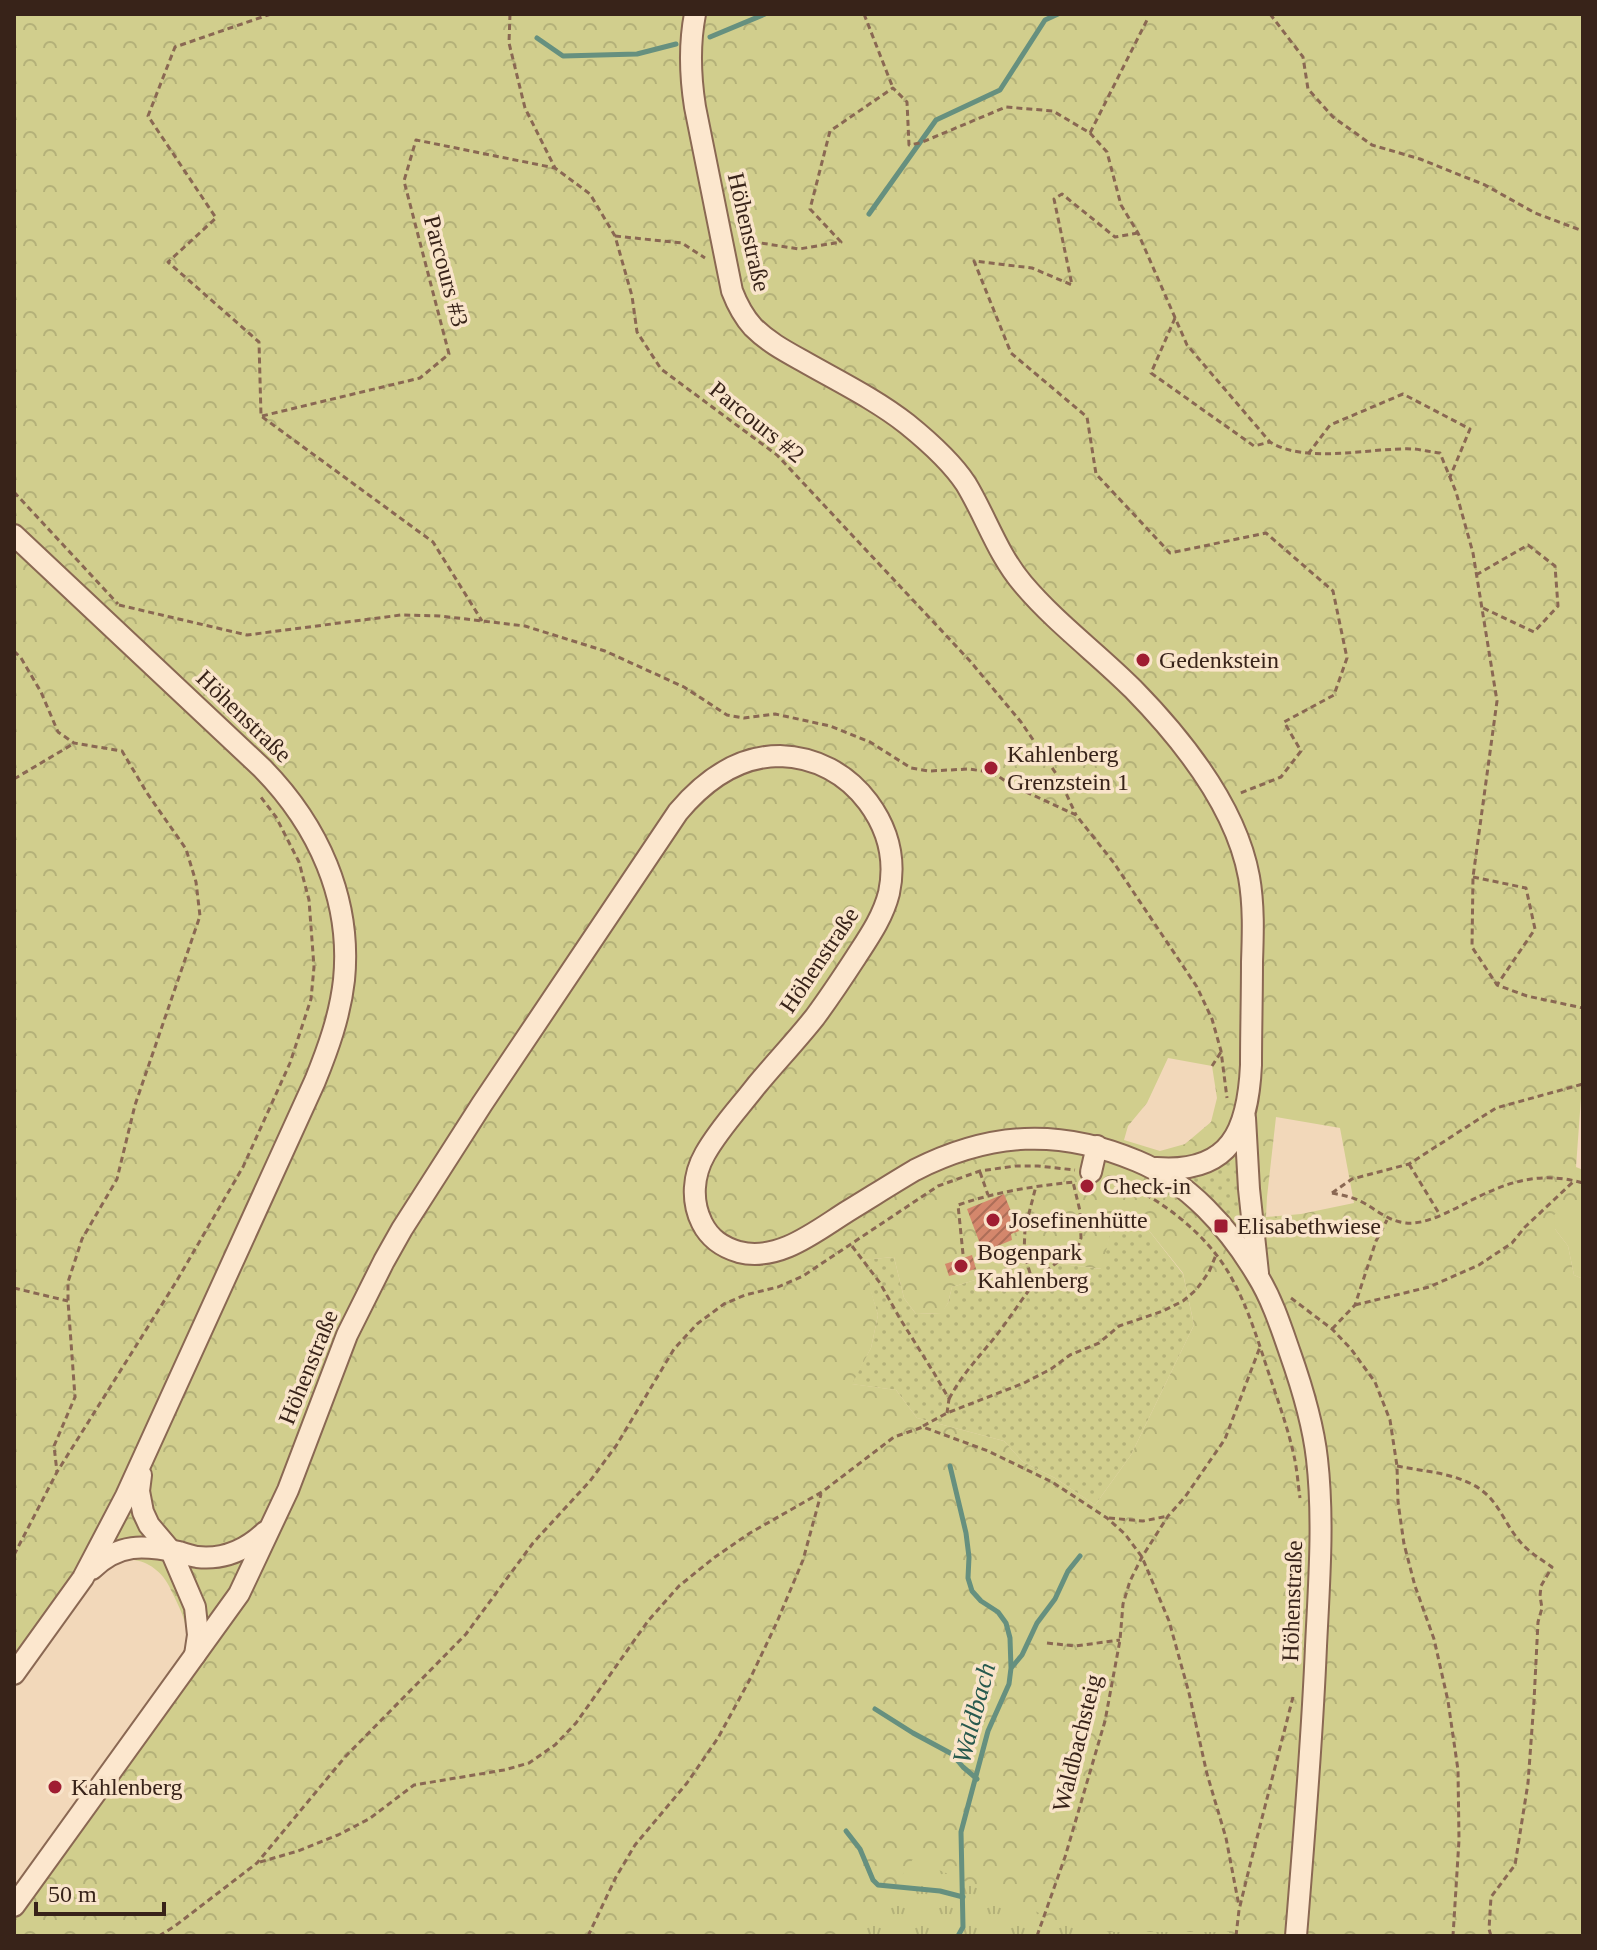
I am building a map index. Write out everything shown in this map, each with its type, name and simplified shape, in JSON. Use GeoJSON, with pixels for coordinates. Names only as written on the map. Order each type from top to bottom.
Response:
{"type":"FeatureCollection","features":[{"type":"Feature","properties":{"kind":"street","name":"Höhenstraße"},"geometry":{"type":"LineString","coordinates":[[14,1906],[239,1594],[288,1490],[347,1335],[368,1289],[402,1229],[678,812],[704,785],[734,766],[771,756],[791,756],[834,770],[851,782],[877,815],[890,850],[891,871],[883,911],[867,941],[815,1017],[733,1115],[700,1163],[694,1191],[696,1205],[706,1231],[715,1241],[727,1249],[744,1253],[770,1253],[782,1249],[915,1170],[950,1154],[984,1144],[1024,1138],[1066,1141],[1097,1146],[1156,1168],[1173,1169],[1200,1165],[1217,1155],[1234,1138],[1236,1111],[1249,1089],[1253,915],[1250,879],[1236,832],[1220,801],[1182,745],[1133,689],[1044,607],[1017,577],[964,481],[938,452],[897,417],[774,345],[744,315],[732,291],[692,89],[690,57],[694,21]]}},
{"type":"Feature","properties":{"kind":"street","name":"Höhenstraße"},"geometry":{"type":"LineString","coordinates":[[14,535],[280,786],[311,829],[330,872],[340,909],[345,960],[344,982],[327,1052],[126,1496],[83,1578],[14,1674]]}},
{"type":"Feature","properties":{"kind":"street","name":"Höhenstraße"},"geometry":{"type":"LineString","coordinates":[[1236,1111],[1259,1277]]}},
{"type":"Feature","properties":{"kind":"street"},"geometry":{"type":"LineString","coordinates":[[1091,1172],[1097,1146]]}},
{"type":"Feature","properties":{"kind":"street","name":"Höhenstraße"},"geometry":{"type":"LineString","coordinates":[[1156,1168],[1206,1209],[1259,1277],[1304,1393],[1317,1458],[1319,1595],[1296,1936]]}},
{"type":"Feature","properties":{"kind":"street","name":"Höhenstraße"},"geometry":{"type":"LineString","coordinates":[[156,1429],[141,1474],[140,1502],[149,1525],[171,1551],[195,1607],[198,1635],[195,1656]]}},
{"type":"Feature","properties":{"kind":"street","name":"Höhenstraße"},"geometry":{"type":"LineString","coordinates":[[83,1578],[119,1550],[141,1547],[196,1557],[241,1551],[266,1532],[277,1514]]}},
{"type":"Feature","properties":{"kind":"path"},"geometry":{"type":"LineString","coordinates":[[271,14],[175,47],[148,116],[216,218],[168,262],[259,342],[261,416],[433,542],[482,621]]}},
{"type":"Feature","properties":{"kind":"path","name":"Parcours #2"},"geometry":{"type":"LineString","coordinates":[[510,14],[509,43],[525,108],[555,168],[590,194],[615,236],[632,296],[637,332],[661,369],[777,455],[970,661],[1021,722],[1059,778],[1076,815]]}},
{"type":"Feature","properties":{"kind":"path"},"geometry":{"type":"LineString","coordinates":[[864,14],[893,88],[907,102],[909,145],[1006,107],[1053,111],[1090,133],[1107,152],[1121,205],[1138,233],[1187,345],[1270,442],[1284,450],[1308,454],[1415,449],[1440,453],[1469,537],[1497,701],[1473,877],[1472,947],[1497,985],[1527,996],[1583,1008]]}},
{"type":"Feature","properties":{"kind":"path"},"geometry":{"type":"LineString","coordinates":[[1270,14],[1303,57],[1308,89],[1333,117],[1372,145],[1420,159],[1472,180],[1535,213],[1583,231]]}},
{"type":"Feature","properties":{"kind":"path"},"geometry":{"type":"LineString","coordinates":[[1090,133],[1148,18]]}},
{"type":"Feature","properties":{"kind":"path"},"geometry":{"type":"LineString","coordinates":[[721,236],[799,249],[841,242],[810,209],[830,131],[893,88]]}},
{"type":"Feature","properties":{"kind":"path","name":"Parcours #3"},"geometry":{"type":"LineString","coordinates":[[261,416],[420,378],[449,354],[404,181],[416,140],[555,168]]}},
{"type":"Feature","properties":{"kind":"path"},"geometry":{"type":"LineString","coordinates":[[1138,233],[1115,237],[1062,194],[1054,199],[1072,285],[1032,268],[974,261],[1011,353],[1087,417],[1096,474],[1170,553],[1266,533],[1333,591],[1347,658],[1334,695],[1284,722],[1301,751],[1281,777],[1220,801]]}},
{"type":"Feature","properties":{"kind":"path"},"geometry":{"type":"LineString","coordinates":[[615,236],[682,243],[728,273]]}},
{"type":"Feature","properties":{"kind":"path"},"geometry":{"type":"LineString","coordinates":[[1175,318],[1151,373],[1254,446],[1270,442]]}},
{"type":"Feature","properties":{"kind":"path"},"geometry":{"type":"LineString","coordinates":[[1308,454],[1330,425],[1403,394],[1470,429],[1450,477]]}},
{"type":"Feature","properties":{"kind":"path"},"geometry":{"type":"LineString","coordinates":[[14,492],[119,605],[247,635],[401,615],[440,616],[525,626],[605,651],[684,687],[727,715],[744,718],[775,714],[830,726],[870,742],[911,768],[983,771],[1076,815],[1114,863],[1197,987],[1212,1019],[1236,1111]]}},
{"type":"Feature","properties":{"kind":"path"},"geometry":{"type":"LineString","coordinates":[[1476,575],[1528,545],[1555,566],[1558,606],[1534,632],[1481,607]]}},
{"type":"Feature","properties":{"kind":"path"},"geometry":{"type":"LineString","coordinates":[[14,651],[41,692],[58,732],[74,743],[122,751],[186,849],[196,882],[200,916],[135,1105],[117,1179],[82,1239],[68,1282],[75,1397],[54,1446],[57,1472]]}},
{"type":"Feature","properties":{"kind":"path"},"geometry":{"type":"LineString","coordinates":[[14,779],[74,743]]}},
{"type":"Feature","properties":{"kind":"path"},"geometry":{"type":"LineString","coordinates":[[14,1555],[57,1472],[176,1282],[243,1167],[290,1063],[311,999],[314,967],[309,900],[299,862],[276,817],[258,793]]}},
{"type":"Feature","properties":{"kind":"path"},"geometry":{"type":"LineString","coordinates":[[1473,877],[1526,888],[1535,929],[1497,985]]}},
{"type":"Feature","properties":{"kind":"path"},"geometry":{"type":"LineString","coordinates":[[1212,1066],[1221,1051]]}},
{"type":"Feature","properties":{"kind":"path"},"geometry":{"type":"LineString","coordinates":[[1583,1084],[1496,1108],[1409,1164],[1352,1179],[1332,1193],[1360,1200],[1388,1219],[1409,1224],[1441,1216],[1476,1197],[1523,1179],[1548,1176],[1583,1183]]}},
{"type":"Feature","properties":{"kind":"path"},"geometry":{"type":"LineString","coordinates":[[1409,1164],[1441,1216]]}},
{"type":"Feature","properties":{"kind":"path"},"geometry":{"type":"LineString","coordinates":[[159,1936],[257,1863],[345,1757],[466,1634],[533,1543],[590,1481],[616,1446],[674,1349],[697,1324],[724,1304],[803,1276],[938,1186],[980,1171],[1015,1166],[1091,1172],[1150,1197],[1193,1231],[1216,1255],[1238,1290],[1260,1347],[1295,1457],[1300,1505]]}},
{"type":"Feature","properties":{"kind":"path"},"geometry":{"type":"LineString","coordinates":[[980,1171],[988,1195]]}},
{"type":"Feature","properties":{"kind":"path"},"geometry":{"type":"LineString","coordinates":[[1355,1305],[1429,1287],[1479,1265],[1512,1243],[1574,1181]]}},
{"type":"Feature","properties":{"kind":"path"},"geometry":{"type":"LineString","coordinates":[[947,1413],[949,1399],[959,1380],[1002,1328],[1033,1283],[1060,1258],[1076,1252],[1081,1238],[1080,1211],[1073,1182],[988,1195],[958,1205],[963,1254]]}},
{"type":"Feature","properties":{"kind":"path"},"geometry":{"type":"LineString","coordinates":[[1033,1283],[1024,1253],[1025,1229],[1036,1186]]}},
{"type":"Feature","properties":{"kind":"path"},"geometry":{"type":"LineString","coordinates":[[1332,1329],[1355,1305],[1376,1241],[1388,1219]]}},
{"type":"Feature","properties":{"kind":"path"},"geometry":{"type":"LineString","coordinates":[[852,1245],[880,1283],[949,1399]]}},
{"type":"Feature","properties":{"kind":"path"},"geometry":{"type":"LineString","coordinates":[[257,1863],[338,1835],[369,1819],[414,1785],[529,1763],[555,1745],[576,1723],[648,1621],[679,1586],[715,1557],[822,1492],[894,1437],[1024,1383],[1070,1355],[1099,1343],[1119,1326],[1183,1301],[1209,1272],[1216,1255]]}},
{"type":"Feature","properties":{"kind":"path"},"geometry":{"type":"LineString","coordinates":[[14,1288],[68,1301]]}},
{"type":"Feature","properties":{"kind":"path"},"geometry":{"type":"LineString","coordinates":[[1286,1294],[1332,1329],[1351,1349],[1375,1382],[1390,1420],[1404,1544],[1437,1651],[1458,1770],[1459,1840],[1453,1936]]}},
{"type":"Feature","properties":{"kind":"path","name":"Waldbachsteig"},"geometry":{"type":"LineString","coordinates":[[1037,1936],[1065,1857],[1105,1721],[1120,1640],[1123,1604],[1130,1581],[1168,1516],[1225,1439],[1260,1347]]}},
{"type":"Feature","properties":{"kind":"path"},"geometry":{"type":"LineString","coordinates":[[923,1427],[988,1451],[1052,1482],[1107,1518],[1125,1534],[1142,1557],[1169,1621],[1189,1693],[1207,1774],[1226,1838],[1239,1910]]}},
{"type":"Feature","properties":{"kind":"path"},"geometry":{"type":"LineString","coordinates":[[1397,1466],[1457,1478],[1484,1492],[1502,1512],[1515,1537],[1528,1551],[1552,1567],[1541,1586],[1542,1608],[1538,1622],[1528,1783],[1515,1865],[1491,1897],[1491,1936]]}},
{"type":"Feature","properties":{"kind":"path"},"geometry":{"type":"LineString","coordinates":[[588,1936],[635,1845],[687,1783],[718,1738],[749,1681],[803,1560],[822,1492]]}},
{"type":"Feature","properties":{"kind":"path"},"geometry":{"type":"LineString","coordinates":[[1107,1518],[1143,1521],[1168,1516]]}},
{"type":"Feature","properties":{"kind":"path"},"geometry":{"type":"LineString","coordinates":[[1047,1643],[1075,1646],[1120,1640]]}},
{"type":"Feature","properties":{"kind":"path"},"geometry":{"type":"LineString","coordinates":[[1236,1936],[1239,1910],[1293,1701],[1294,1685]]}},
{"type":"Feature","properties":{"kind":"green space"},"geometry":{"type":"Polygon","coordinates":[[[14,14],[1583,14],[1583,1096],[1576,1167],[1583,1170],[1583,1200],[1555,1229],[1568,1246],[1574,1275],[1583,1279],[1583,1936],[14,1936],[14,1900],[185,1662],[185,1622],[169,1586],[158,1571],[134,1560],[116,1562],[89,1580],[14,1673],[14,14]],[[1168,1058],[1147,1103],[1128,1126],[1124,1140],[1160,1151],[1185,1144],[1211,1122],[1217,1098],[1212,1066],[1168,1058]],[[1276,1117],[1266,1217],[1301,1214],[1354,1203],[1340,1128],[1276,1117]],[[1237,1151],[1216,1171],[1189,1181],[1220,1210],[1247,1243],[1240,1152],[1237,1151]],[[1114,1217],[1102,1269],[1038,1261],[952,1287],[942,1313],[916,1314],[904,1298],[894,1257],[862,1260],[878,1315],[871,1348],[852,1384],[896,1390],[917,1418],[1004,1441],[1023,1462],[1055,1478],[1095,1505],[1131,1455],[1194,1325],[1183,1273],[1143,1223],[1114,1217]]]}},
{"type":"Feature","properties":{"kind":"green space"},"geometry":{"type":"Polygon","coordinates":[[[1237,1151],[1248,1243],[1220,1210],[1188,1180],[1216,1170],[1237,1151]]]}},
{"type":"Feature","properties":{"kind":"green space"},"geometry":{"type":"Polygon","coordinates":[[[1572,1200],[1583,1200],[1583,1279],[1574,1275],[1568,1246],[1555,1229],[1554,1215],[1572,1200]]]}},
{"type":"Feature","properties":{"kind":"green space","name":"Elisabethwiese"},"geometry":{"type":"Polygon","coordinates":[[[1114,1217],[1143,1223],[1183,1274],[1194,1325],[1131,1455],[1095,1505],[1055,1478],[1023,1462],[1004,1441],[917,1418],[896,1390],[851,1384],[871,1348],[878,1315],[861,1260],[894,1257],[904,1298],[916,1314],[941,1313],[948,1303],[952,1287],[1038,1261],[1101,1269],[1114,1217]]]}},
{"type":"Feature","properties":{"kind":"green space"},"geometry":{"type":"Polygon","coordinates":[[[913,1859],[1084,1932],[1229,1932],[1229,1936],[862,1936],[913,1859]]]}},
{"type":"Feature","properties":{"kind":"building","name":"Josefinenhütte"},"geometry":{"type":"Polygon","coordinates":[[[1004,1194],[1019,1231],[1011,1234],[1012,1240],[983,1252],[967,1209],[1004,1194]]]}},
{"type":"Feature","properties":{"kind":"building","name":"Bogenpark Kahlenberg"},"geometry":{"type":"Polygon","coordinates":[[[972,1255],[976,1269],[949,1276],[945,1264],[972,1255]]]}},
{"type":"Feature","properties":{"kind":"waterway"},"geometry":{"type":"LineString","coordinates":[[710,37],[765,14]]}},
{"type":"Feature","properties":{"kind":"waterway"},"geometry":{"type":"LineString","coordinates":[[869,214],[936,120],[1000,90],[1045,20],[1058,14]]}},
{"type":"Feature","properties":{"kind":"waterway"},"geometry":{"type":"LineString","coordinates":[[537,38],[563,56],[637,54],[676,44]]}},
{"type":"Feature","properties":{"kind":"waterway","name":"Waldbach"},"geometry":{"type":"LineString","coordinates":[[950,1466],[966,1533],[968,1578],[972,1591],[998,1612],[1006,1623],[1011,1668],[1009,1684],[988,1731],[961,1832],[963,1927],[958,1936]]}},
{"type":"Feature","properties":{"kind":"waterway"},"geometry":{"type":"LineString","coordinates":[[1012,1667],[1080,1556]]}},
{"type":"Feature","properties":{"kind":"waterway"},"geometry":{"type":"LineString","coordinates":[[875,1709],[952,1754],[977,1779]]}},
{"type":"Feature","properties":{"kind":"waterway"},"geometry":{"type":"LineString","coordinates":[[846,1831],[860,1849],[878,1885],[940,1891],[963,1897]]}},
{"type":"Feature","properties":{"kind":"place","name":"Gedenkstein"},"geometry":{"type":"Point","coordinates":[1143,660]}},
{"type":"Feature","properties":{"kind":"place","name":"Kahlenberg Grenzstein 1"},"geometry":{"type":"Point","coordinates":[991,768]}},
{"type":"Feature","properties":{"kind":"place","name":"Check-in"},"geometry":{"type":"Point","coordinates":[1087,1186]}},
{"type":"Feature","properties":{"kind":"place","name":"Josefinenhütte"},"geometry":{"type":"Point","coordinates":[993,1220]}},
{"type":"Feature","properties":{"kind":"place","name":"Elisabethwiese"},"geometry":{"type":"Point","coordinates":[1221,1226]}},
{"type":"Feature","properties":{"kind":"place","name":"Bogenpark Kahlenberg"},"geometry":{"type":"Point","coordinates":[961,1266]}},
{"type":"Feature","properties":{"kind":"place","name":"Kahlenberg"},"geometry":{"type":"Point","coordinates":[55,1787]}}]}
